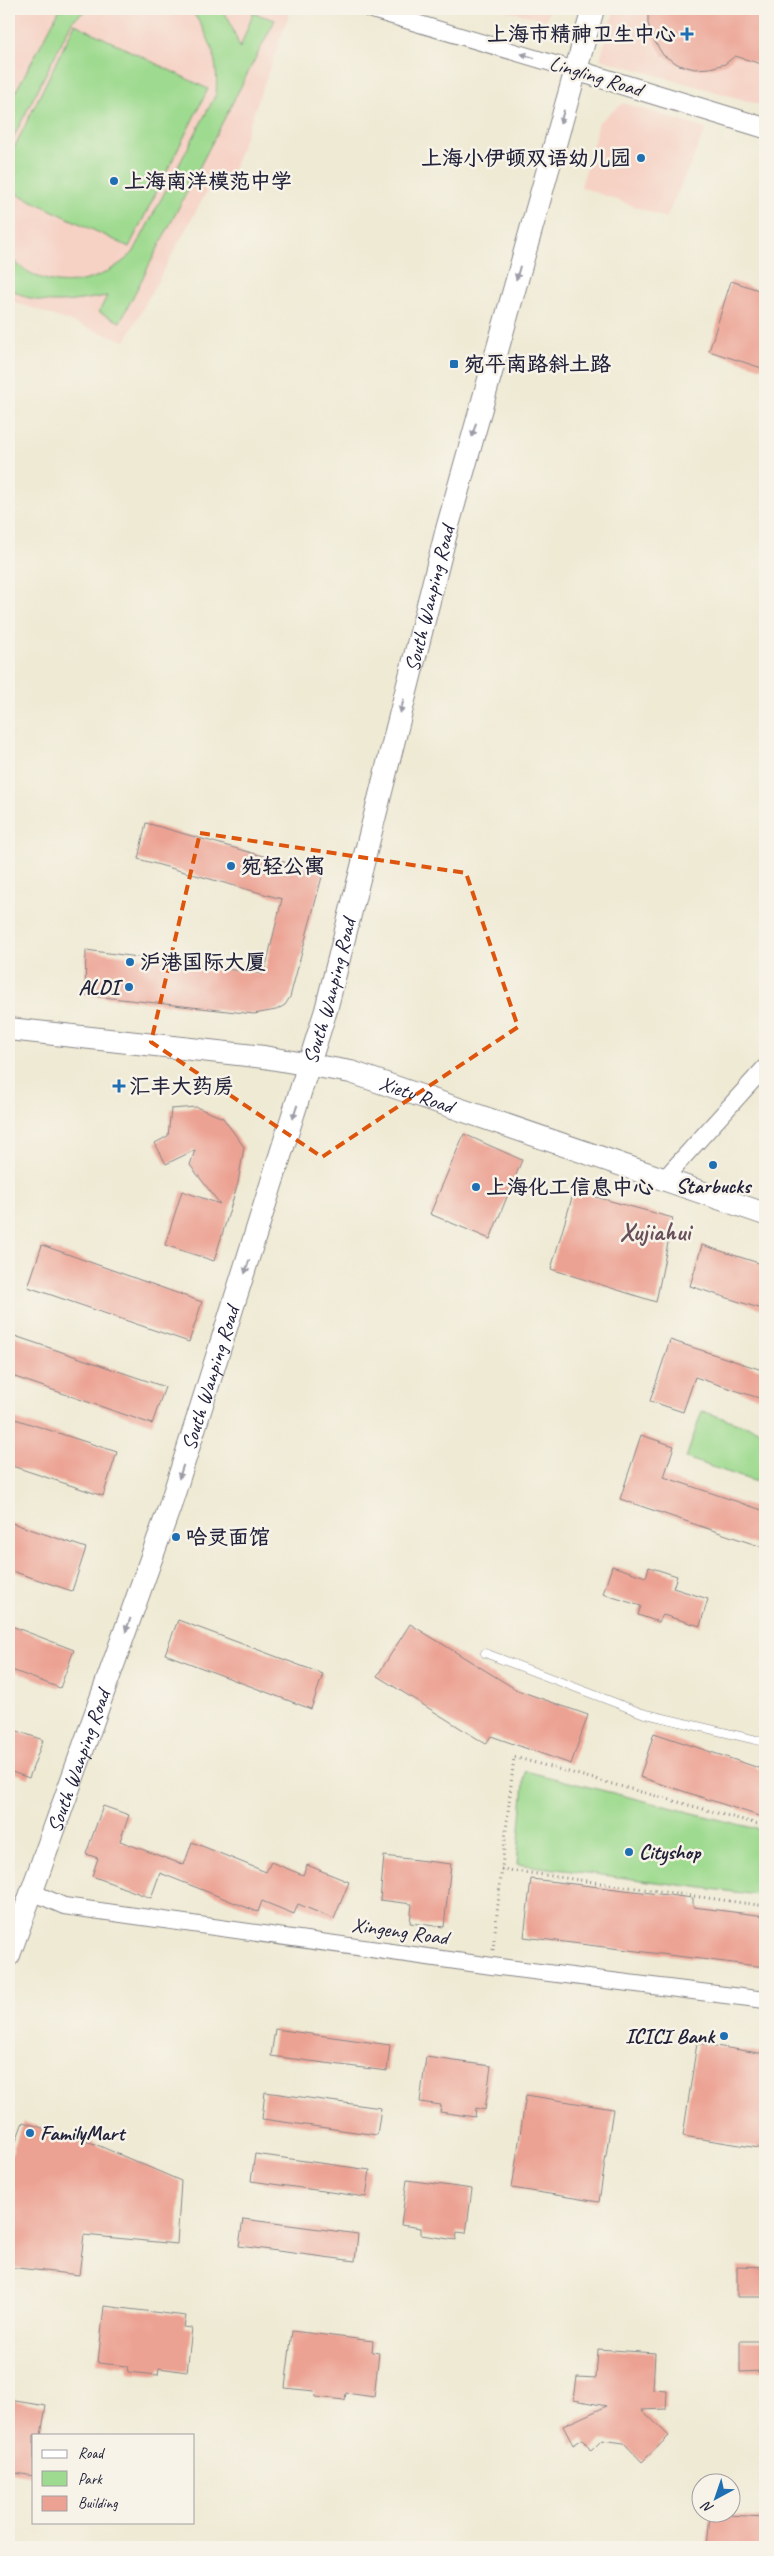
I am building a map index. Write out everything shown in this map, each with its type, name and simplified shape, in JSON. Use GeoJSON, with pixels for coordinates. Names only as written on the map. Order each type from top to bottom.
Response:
{"type":"FeatureCollection","features":[{"type":"Feature","properties":{"kind":"main road","name":"South Wanping Road"},"geometry":{"type":"LineString","coordinates":[[9,1955],[170,1506],[326,1010],[447,528],[593,9]]}},
{"type":"Feature","properties":{"kind":"main road","name":"Xietu Road"},"geometry":{"type":"LineString","coordinates":[[9,1029],[264,1057],[351,1072],[765,1214]]}},
{"type":"Feature","properties":{"kind":"street","name":"Lingling Road"},"geometry":{"type":"LineString","coordinates":[[369,9],[765,128]]}},
{"type":"Feature","properties":{"kind":"street"},"geometry":{"type":"LineString","coordinates":[[663,1180],[765,1067]]}},
{"type":"Feature","properties":{"kind":"street","name":"Xingeng Road"},"geometry":{"type":"LineString","coordinates":[[32,1892],[64,1906],[492,1966],[765,2000]]}},
{"type":"Feature","properties":{"kind":"lane"},"geometry":{"type":"LineString","coordinates":[[484,1653],[642,1713],[765,1742]]}},
{"type":"Feature","properties":{"kind":"path"},"geometry":{"type":"LineString","coordinates":[[492,1966],[514,1757],[765,1826]]}},
{"type":"Feature","properties":{"kind":"path"},"geometry":{"type":"LineString","coordinates":[[501,1870],[765,1906]]}},
{"type":"Feature","properties":{"kind":"highlighted area"},"geometry":{"type":"Polygon","coordinates":[[[200,833],[466,873],[518,1027],[322,1157],[151,1042],[200,833]]]}},
{"type":"Feature","properties":{"kind":"shaded area","name":"上海南洋模范中学"},"geometry":{"type":"Polygon","coordinates":[[[9,9],[291,9],[233,170],[207,191],[125,341],[9,300],[9,9]]]}},
{"type":"Feature","properties":{"kind":"shaded area"},"geometry":{"type":"Polygon","coordinates":[[[501,9],[549,9],[546,20],[501,9]]]}},
{"type":"Feature","properties":{"kind":"shaded area","name":"上海市精神卫生中心"},"geometry":{"type":"Polygon","coordinates":[[[615,9],[765,9],[765,106],[600,59],[615,9]]]}},
{"type":"Feature","properties":{"kind":"shaded area","name":"上海小伊顿双语幼儿园"},"geometry":{"type":"Polygon","coordinates":[[[623,103],[706,129],[666,218],[581,187],[599,122],[623,103]]]}},
{"type":"Feature","properties":{"kind":"green space"},"geometry":{"type":"Polygon","coordinates":[[[60,9],[88,9],[73,20],[9,146],[9,104],[60,9]]]}},
{"type":"Feature","properties":{"kind":"green space"},"geometry":{"type":"Polygon","coordinates":[[[190,9],[220,9],[229,19],[240,48],[253,13],[275,20],[120,322],[99,312],[107,296],[56,302],[32,299],[20,294],[9,287],[9,257],[24,269],[39,277],[55,282],[71,282],[87,280],[103,274],[133,253],[216,94],[216,70],[212,48],[203,28],[190,9]]]}},
{"type":"Feature","properties":{"kind":"green space"},"geometry":{"type":"Polygon","coordinates":[[[75,24],[208,89],[129,247],[9,190],[9,158],[75,24]]]}},
{"type":"Feature","properties":{"kind":"green space"},"geometry":{"type":"Polygon","coordinates":[[[702,1411],[765,1432],[765,1485],[686,1458],[702,1411]]]}},
{"type":"Feature","properties":{"kind":"green space"},"geometry":{"type":"Polygon","coordinates":[[[525,1771],[765,1831],[765,1896],[517,1864],[525,1771]]]}},
{"type":"Feature","properties":{"kind":"building"},"geometry":{"type":"Polygon","coordinates":[[[648,9],[765,9],[765,65],[735,56],[725,64],[710,68],[695,69],[679,65],[663,55],[655,42],[648,24],[648,9]]]}},
{"type":"Feature","properties":{"kind":"building"},"geometry":{"type":"Polygon","coordinates":[[[731,281],[765,292],[765,369],[709,351],[731,281]]]}},
{"type":"Feature","properties":{"kind":"building","name":"沪港国际大厦"},"geometry":{"type":"Polygon","coordinates":[[[146,823],[323,873],[290,997],[285,1005],[276,1010],[254,1014],[85,995],[86,950],[264,974],[282,899],[138,859],[146,823]]]}},
{"type":"Feature","properties":{"kind":"building"},"geometry":{"type":"Polygon","coordinates":[[[196,1107],[223,1118],[244,1147],[238,1183],[214,1261],[165,1245],[182,1191],[220,1204],[190,1165],[195,1150],[166,1164],[155,1143],[168,1136],[171,1109],[196,1107]]]}},
{"type":"Feature","properties":{"kind":"building","name":"上海化工信息中心"},"geometry":{"type":"Polygon","coordinates":[[[464,1134],[522,1160],[490,1239],[430,1214],[464,1134]]]}},
{"type":"Feature","properties":{"kind":"building"},"geometry":{"type":"Polygon","coordinates":[[[574,1191],[673,1218],[656,1302],[551,1269],[574,1191]]]}},
{"type":"Feature","properties":{"kind":"building"},"geometry":{"type":"Polygon","coordinates":[[[42,1245],[202,1302],[189,1342],[28,1287],[42,1245]]]}},
{"type":"Feature","properties":{"kind":"building"},"geometry":{"type":"Polygon","coordinates":[[[702,1245],[765,1265],[765,1310],[690,1286],[702,1245]]]}},
{"type":"Feature","properties":{"kind":"building"},"geometry":{"type":"Polygon","coordinates":[[[9,1334],[165,1387],[152,1424],[9,1375],[9,1334]]]}},
{"type":"Feature","properties":{"kind":"building"},"geometry":{"type":"Polygon","coordinates":[[[670,1340],[765,1371],[765,1400],[695,1377],[683,1412],[650,1401],[670,1340]]]}},
{"type":"Feature","properties":{"kind":"building"},"geometry":{"type":"Polygon","coordinates":[[[9,1417],[117,1452],[103,1496],[9,1465],[9,1417]]]}},
{"type":"Feature","properties":{"kind":"building"},"geometry":{"type":"Polygon","coordinates":[[[641,1435],[674,1446],[664,1477],[765,1511],[765,1548],[620,1499],[641,1435]]]}},
{"type":"Feature","properties":{"kind":"building"},"geometry":{"type":"Polygon","coordinates":[[[9,1522],[86,1548],[72,1591],[9,1570],[9,1522]]]}},
{"type":"Feature","properties":{"kind":"building"},"geometry":{"type":"Polygon","coordinates":[[[612,1566],[646,1577],[649,1567],[677,1576],[673,1588],[708,1599],[700,1626],[663,1615],[659,1622],[638,1615],[641,1606],[603,1594],[612,1566]]]}},
{"type":"Feature","properties":{"kind":"building"},"geometry":{"type":"Polygon","coordinates":[[[178,1620],[323,1674],[311,1709],[165,1654],[178,1620]]]}},
{"type":"Feature","properties":{"kind":"building"},"geometry":{"type":"Polygon","coordinates":[[[410,1624],[517,1690],[588,1715],[571,1764],[491,1736],[486,1744],[377,1676],[410,1624]]]}},
{"type":"Feature","properties":{"kind":"building"},"geometry":{"type":"Polygon","coordinates":[[[9,1625],[74,1650],[60,1688],[9,1669],[9,1625]]]}},
{"type":"Feature","properties":{"kind":"building"},"geometry":{"type":"Polygon","coordinates":[[[9,1728],[43,1740],[29,1778],[9,1771],[9,1728]]]}},
{"type":"Feature","properties":{"kind":"building"},"geometry":{"type":"Polygon","coordinates":[[[654,1733],[765,1770],[765,1818],[640,1777],[654,1733]]]}},
{"type":"Feature","properties":{"kind":"building"},"geometry":{"type":"Polygon","coordinates":[[[103,1806],[129,1815],[120,1841],[184,1865],[192,1842],[266,1872],[271,1862],[303,1875],[307,1865],[349,1882],[334,1919],[298,1904],[294,1914],[262,1901],[258,1912],[160,1873],[151,1898],[92,1876],[98,1858],[86,1854],[103,1806]]]}},
{"type":"Feature","properties":{"kind":"building"},"geometry":{"type":"Polygon","coordinates":[[[384,1856],[451,1864],[444,1927],[410,1923],[412,1904],[380,1900],[384,1856]]]}},
{"type":"Feature","properties":{"kind":"building"},"geometry":{"type":"Polygon","coordinates":[[[531,1879],[693,1898],[693,1907],[765,1916],[765,1967],[524,1937],[531,1879]]]}},
{"type":"Feature","properties":{"kind":"building"},"geometry":{"type":"Polygon","coordinates":[[[275,2029],[390,2045],[387,2071],[271,2056],[275,2029]]]}},
{"type":"Feature","properties":{"kind":"building"},"geometry":{"type":"Polygon","coordinates":[[[697,2043],[765,2054],[765,2149],[683,2136],[697,2043]]]}},
{"type":"Feature","properties":{"kind":"building"},"geometry":{"type":"Polygon","coordinates":[[[426,2057],[491,2066],[485,2110],[476,2108],[475,2117],[440,2112],[441,2105],[420,2102],[426,2057]]]}},
{"type":"Feature","properties":{"kind":"building"},"geometry":{"type":"Polygon","coordinates":[[[265,2092],[381,2108],[377,2135],[262,2119],[265,2092]]]}},
{"type":"Feature","properties":{"kind":"building"},"geometry":{"type":"Polygon","coordinates":[[[526,2095],[613,2109],[599,2202],[512,2188],[526,2095]]]}},
{"type":"Feature","properties":{"kind":"building"},"geometry":{"type":"Polygon","coordinates":[[[23,2122],[95,2144],[181,2181],[177,2244],[84,2235],[79,2275],[9,2267],[9,2160],[23,2122]]]}},
{"type":"Feature","properties":{"kind":"building"},"geometry":{"type":"Polygon","coordinates":[[[255,2154],[370,2170],[366,2197],[251,2181],[255,2154]]]}},
{"type":"Feature","properties":{"kind":"building"},"geometry":{"type":"Polygon","coordinates":[[[407,2180],[472,2189],[466,2233],[457,2232],[456,2240],[421,2235],[421,2228],[401,2225],[407,2180]]]}},
{"type":"Feature","properties":{"kind":"building"},"geometry":{"type":"Polygon","coordinates":[[[243,2219],[358,2234],[355,2261],[239,2246],[243,2219]]]}},
{"type":"Feature","properties":{"kind":"building"},"geometry":{"type":"Polygon","coordinates":[[[737,2266],[765,2267],[765,2297],[737,2297],[737,2266]]]}},
{"type":"Feature","properties":{"kind":"building"},"geometry":{"type":"Polygon","coordinates":[[[104,2306],[186,2316],[184,2327],[192,2328],[187,2372],[159,2368],[158,2375],[128,2372],[127,2366],[98,2363],[104,2306]]]}},
{"type":"Feature","properties":{"kind":"building"},"geometry":{"type":"Polygon","coordinates":[[[292,2331],[373,2341],[372,2352],[379,2353],[374,2397],[346,2393],[345,2400],[315,2397],[314,2391],[285,2388],[292,2331]]]}},
{"type":"Feature","properties":{"kind":"building"},"geometry":{"type":"Polygon","coordinates":[[[740,2341],[765,2341],[765,2371],[740,2372],[740,2341]]]}},
{"type":"Feature","properties":{"kind":"building"},"geometry":{"type":"Polygon","coordinates":[[[598,2349],[655,2353],[653,2390],[667,2391],[666,2409],[642,2410],[669,2436],[642,2462],[624,2443],[602,2440],[591,2451],[583,2439],[573,2445],[563,2426],[607,2406],[574,2400],[577,2377],[596,2378],[598,2349]]]}},
{"type":"Feature","properties":{"kind":"building"},"geometry":{"type":"Polygon","coordinates":[[[9,2400],[46,2406],[41,2434],[32,2434],[32,2476],[9,2472],[9,2400]]]}},
{"type":"Feature","properties":{"kind":"building"},"geometry":{"type":"Polygon","coordinates":[[[742,2516],[765,2517],[765,2547],[707,2547],[709,2524],[742,2524],[742,2516]]]}},
{"type":"Feature","properties":{"kind":"place","name":"上海市精神卫生中心"},"geometry":{"type":"Point","coordinates":[687,34]}},
{"type":"Feature","properties":{"kind":"place","name":"上海小伊顿双语幼儿园"},"geometry":{"type":"Point","coordinates":[641,158]}},
{"type":"Feature","properties":{"kind":"place","name":"上海南洋模范中学"},"geometry":{"type":"Point","coordinates":[114,181]}},
{"type":"Feature","properties":{"kind":"place","name":"宛平南路斜土路"},"geometry":{"type":"Point","coordinates":[454,364]}},
{"type":"Feature","properties":{"kind":"place","name":"宛轻公寓"},"geometry":{"type":"Point","coordinates":[231,866]}},
{"type":"Feature","properties":{"kind":"place","name":"沪港国际大厦"},"geometry":{"type":"Point","coordinates":[130,962]}},
{"type":"Feature","properties":{"kind":"place","name":"ALDI"},"geometry":{"type":"Point","coordinates":[129,987]}},
{"type":"Feature","properties":{"kind":"place","name":"汇丰大药房"},"geometry":{"type":"Point","coordinates":[119,1086]}},
{"type":"Feature","properties":{"kind":"place","name":"Starbucks"},"geometry":{"type":"Point","coordinates":[713,1165]}},
{"type":"Feature","properties":{"kind":"place","name":"上海化工信息中心"},"geometry":{"type":"Point","coordinates":[476,1187]}},
{"type":"Feature","properties":{"kind":"place","name":"哈灵面馆"},"geometry":{"type":"Point","coordinates":[176,1537]}},
{"type":"Feature","properties":{"kind":"place","name":"Cityshop"},"geometry":{"type":"Point","coordinates":[629,1852]}},
{"type":"Feature","properties":{"kind":"place","name":"ICICI Bank"},"geometry":{"type":"Point","coordinates":[724,2036]}},
{"type":"Feature","properties":{"kind":"place","name":"FamilyMart"},"geometry":{"type":"Point","coordinates":[30,2133]}},
{"type":"Feature","properties":{"kind":"district","name":"Xujiahui"},"geometry":{"type":"Point","coordinates":[655,1231]}}]}
